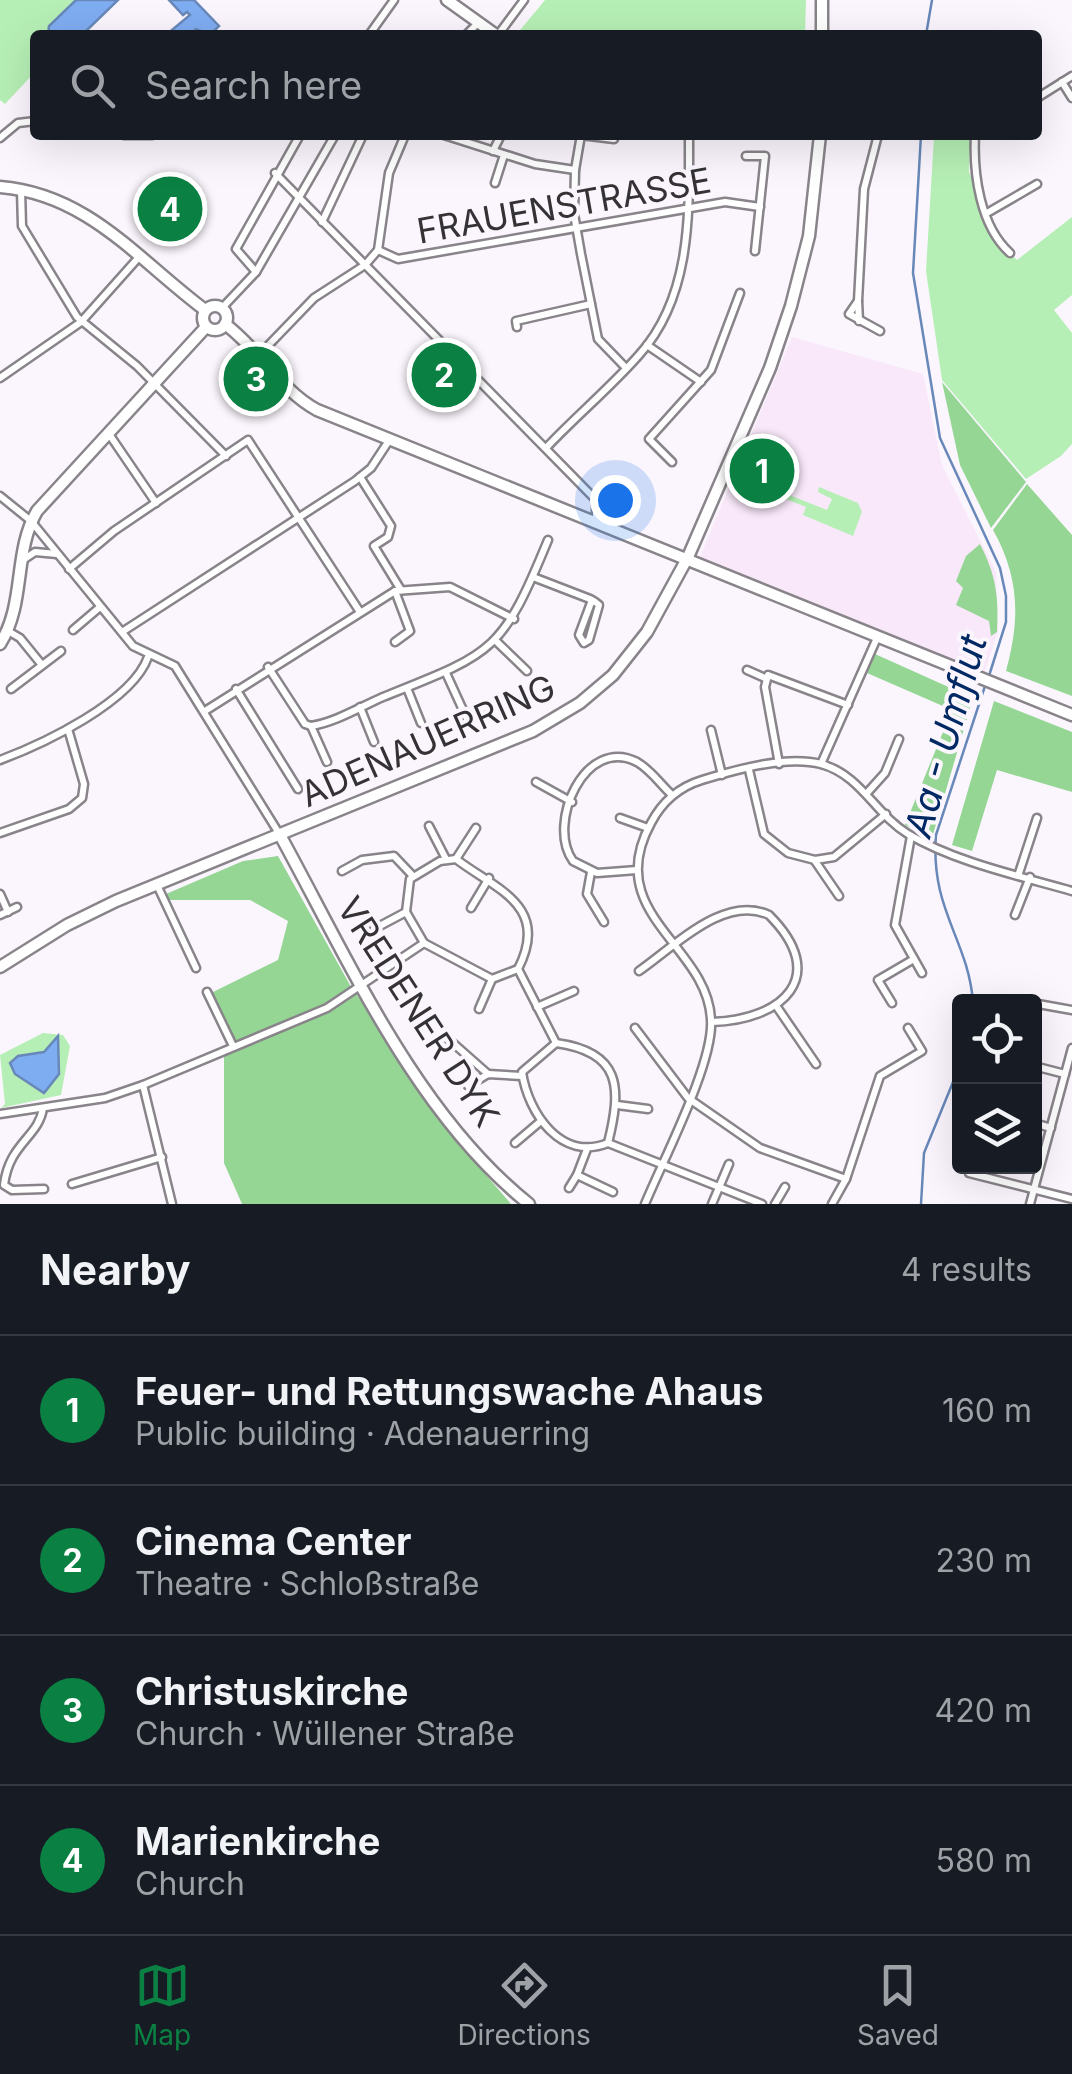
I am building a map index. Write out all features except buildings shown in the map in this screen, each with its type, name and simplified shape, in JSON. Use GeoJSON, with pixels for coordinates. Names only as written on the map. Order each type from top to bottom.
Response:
{"type":"FeatureCollection","features":[{"type":"Feature","properties":{"kind":"main road"},"geometry":{"type":"LineString","coordinates":[[447,0],[489,30]]}},
{"type":"Feature","properties":{"kind":"main road"},"geometry":{"type":"LineString","coordinates":[[822,0],[822,30]]}},
{"type":"Feature","properties":{"kind":"main road","name":"ADENAUERRING"},"geometry":{"type":"LineString","coordinates":[[0,967],[66,925],[509,742],[580,703],[612,675],[647,632],[688,557],[770,368],[792,306],[809,236],[819,140]]}},
{"type":"Feature","properties":{"kind":"main road"},"geometry":{"type":"LineString","coordinates":[[0,187],[50,195],[75,206],[205,310],[222,308],[226,324],[260,354],[302,402],[1072,715]]}},
{"type":"Feature","properties":{"kind":"main road"},"geometry":{"type":"LineString","coordinates":[[0,644],[16,607],[31,520],[51,493],[206,327],[205,310]]}},
{"type":"Feature","properties":{"kind":"main road"},"geometry":{"type":"LineString","coordinates":[[206,327],[216,330],[226,324]]}},
{"type":"Feature","properties":{"kind":"main road","name":"VREDENER DYK"},"geometry":{"type":"LineString","coordinates":[[280,835],[360,983],[446,1115],[489,1167],[529,1204]]}},
{"type":"Feature","properties":{"kind":"street"},"geometry":{"type":"LineString","coordinates":[[371,30],[394,0]]}},
{"type":"Feature","properties":{"kind":"street"},"geometry":{"type":"LineString","coordinates":[[501,30],[524,0]]}},
{"type":"Feature","properties":{"kind":"street"},"geometry":{"type":"LineString","coordinates":[[471,30],[478,23]]}},
{"type":"Feature","properties":{"kind":"street"},"geometry":{"type":"LineString","coordinates":[[1042,95],[1072,76]]}},
{"type":"Feature","properties":{"kind":"street"},"geometry":{"type":"LineString","coordinates":[[1062,82],[1072,98]]}},
{"type":"Feature","properties":{"kind":"street"},"geometry":{"type":"LineString","coordinates":[[0,138],[18,123],[30,122]]}},
{"type":"Feature","properties":{"kind":"street"},"geometry":{"type":"LineString","coordinates":[[256,272],[236,249],[297,140]]}},
{"type":"Feature","properties":{"kind":"street"},"geometry":{"type":"LineString","coordinates":[[222,308],[256,272],[332,140]]}},
{"type":"Feature","properties":{"kind":"street"},"geometry":{"type":"LineString","coordinates":[[322,222],[361,140]]}},
{"type":"Feature","properties":{"kind":"street"},"geometry":{"type":"LineString","coordinates":[[260,354],[314,298],[365,265],[378,250],[389,173],[403,140]]}},
{"type":"Feature","properties":{"kind":"street"},"geometry":{"type":"LineString","coordinates":[[459,140],[504,156],[574,170]]}},
{"type":"Feature","properties":{"kind":"street"},"geometry":{"type":"LineString","coordinates":[[493,151],[498,140]]}},
{"type":"Feature","properties":{"kind":"street"},"geometry":{"type":"LineString","coordinates":[[580,140],[574,170],[576,228],[598,339],[626,368]]}},
{"type":"Feature","properties":{"kind":"street"},"geometry":{"type":"LineString","coordinates":[[546,448],[647,345],[682,265],[689,208],[689,140]]}},
{"type":"Feature","properties":{"kind":"street"},"geometry":{"type":"LineString","coordinates":[[877,140],[864,189],[858,302],[848,314],[880,330]]}},
{"type":"Feature","properties":{"kind":"street"},"geometry":{"type":"LineString","coordinates":[[974,140],[973,168],[988,213],[988,225],[1010,253]]}},
{"type":"Feature","properties":{"kind":"street"},"geometry":{"type":"LineString","coordinates":[[495,183],[504,156]]}},
{"type":"Feature","properties":{"kind":"street","name":"FRAUENSTRASSE"},"geometry":{"type":"LineString","coordinates":[[746,156],[765,156],[755,251]]}},
{"type":"Feature","properties":{"kind":"street"},"geometry":{"type":"LineString","coordinates":[[276,174],[596,500],[596,522]]}},
{"type":"Feature","properties":{"kind":"street"},"geometry":{"type":"LineString","coordinates":[[988,213],[1037,184]]}},
{"type":"Feature","properties":{"kind":"street"},"geometry":{"type":"LineString","coordinates":[[21,189],[22,226],[81,322],[156,384],[226,456]]}},
{"type":"Feature","properties":{"kind":"street","name":"FRAUENSTRASSE"},"geometry":{"type":"LineString","coordinates":[[378,250],[398,260],[725,202],[760,206]]}},
{"type":"Feature","properties":{"kind":"street"},"geometry":{"type":"LineString","coordinates":[[0,378],[81,322],[138,257]]}},
{"type":"Feature","properties":{"kind":"street"},"geometry":{"type":"LineString","coordinates":[[672,462],[650,439],[701,382],[726,340],[740,293]]}},
{"type":"Feature","properties":{"kind":"street"},"geometry":{"type":"LineString","coordinates":[[518,327],[516,321],[591,304]]}},
{"type":"Feature","properties":{"kind":"street"},"geometry":{"type":"LineString","coordinates":[[647,345],[701,382]]}},
{"type":"Feature","properties":{"kind":"street"},"geometry":{"type":"LineString","coordinates":[[109,434],[156,503]]}},
{"type":"Feature","properties":{"kind":"street"},"geometry":{"type":"LineString","coordinates":[[122,632],[360,477],[390,439]]}},
{"type":"Feature","properties":{"kind":"street"},"geometry":{"type":"LineString","coordinates":[[70,569],[241,443],[253,443],[360,612]]}},
{"type":"Feature","properties":{"kind":"street"},"geometry":{"type":"LineString","coordinates":[[360,477],[391,526],[388,537],[374,546],[398,591],[410,631],[395,642]]}},
{"type":"Feature","properties":{"kind":"street"},"geometry":{"type":"LineString","coordinates":[[0,496],[31,520],[122,632],[148,657],[174,666],[280,835]]}},
{"type":"Feature","properties":{"kind":"street"},"geometry":{"type":"LineString","coordinates":[[268,667],[305,724],[312,726],[446,672],[496,641],[514,619],[548,540]]}},
{"type":"Feature","properties":{"kind":"street"},"geometry":{"type":"LineString","coordinates":[[22,561],[35,552],[58,554]]}},
{"type":"Feature","properties":{"kind":"street"},"geometry":{"type":"LineString","coordinates":[[533,577],[592,600],[600,613],[584,643],[579,636],[592,600]]}},
{"type":"Feature","properties":{"kind":"street"},"geometry":{"type":"LineString","coordinates":[[204,711],[268,667],[398,591],[450,587],[514,619]]}},
{"type":"Feature","properties":{"kind":"street"},"geometry":{"type":"LineString","coordinates":[[73,630],[100,607]]}},
{"type":"Feature","properties":{"kind":"street"},"geometry":{"type":"LineString","coordinates":[[8,630],[20,638],[42,665]]}},
{"type":"Feature","properties":{"kind":"street"},"geometry":{"type":"LineString","coordinates":[[821,764],[878,638]]}},
{"type":"Feature","properties":{"kind":"street"},"geometry":{"type":"LineString","coordinates":[[496,641],[527,671]]}},
{"type":"Feature","properties":{"kind":"street"},"geometry":{"type":"LineString","coordinates":[[11,689],[60,651]]}},
{"type":"Feature","properties":{"kind":"street"},"geometry":{"type":"LineString","coordinates":[[0,760],[68,729],[136,677],[148,657]]}},
{"type":"Feature","properties":{"kind":"street"},"geometry":{"type":"LineString","coordinates":[[747,670],[765,678],[774,676],[848,705]]}},
{"type":"Feature","properties":{"kind":"street"},"geometry":{"type":"LineString","coordinates":[[446,672],[467,718],[485,708]]}},
{"type":"Feature","properties":{"kind":"street"},"geometry":{"type":"LineString","coordinates":[[765,678],[779,764]]}},
{"type":"Feature","properties":{"kind":"street"},"geometry":{"type":"LineString","coordinates":[[406,688],[421,723]]}},
{"type":"Feature","properties":{"kind":"street"},"geometry":{"type":"LineString","coordinates":[[236,689],[298,789]]}},
{"type":"Feature","properties":{"kind":"street"},"geometry":{"type":"LineString","coordinates":[[360,707],[374,742]]}},
{"type":"Feature","properties":{"kind":"street"},"geometry":{"type":"LineString","coordinates":[[312,726],[327,762]]}},
{"type":"Feature","properties":{"kind":"street"},"geometry":{"type":"LineString","coordinates":[[0,833],[70,808],[82,798],[84,784],[68,729]]}},
{"type":"Feature","properties":{"kind":"street"},"geometry":{"type":"LineString","coordinates":[[711,730],[722,775]]}},
{"type":"Feature","properties":{"kind":"street"},"geometry":{"type":"LineString","coordinates":[[867,793],[884,773],[900,739]]}},
{"type":"Feature","properties":{"kind":"street"},"geometry":{"type":"LineString","coordinates":[[637,870],[591,872],[573,860],[564,845],[564,824],[572,802],[592,765],[618,758],[642,766],[672,796]]}},
{"type":"Feature","properties":{"kind":"street"},"geometry":{"type":"LineString","coordinates":[[645,1204],[706,1052],[712,1022],[704,993],[644,897],[637,870],[639,849],[648,828],[672,796],[692,783],[722,775],[779,764],[821,764],[853,779],[911,836],[1072,892]]}},
{"type":"Feature","properties":{"kind":"street"},"geometry":{"type":"LineString","coordinates":[[749,770],[764,834],[780,849],[815,860],[844,852],[886,814]]}},
{"type":"Feature","properties":{"kind":"street"},"geometry":{"type":"LineString","coordinates":[[536,782],[572,802]]}},
{"type":"Feature","properties":{"kind":"street"},"geometry":{"type":"LineString","coordinates":[[620,818],[624,816],[648,828]]}},
{"type":"Feature","properties":{"kind":"street"},"geometry":{"type":"LineString","coordinates":[[1018,873],[1036,818]]}},
{"type":"Feature","properties":{"kind":"street"},"geometry":{"type":"LineString","coordinates":[[430,826],[446,860]]}},
{"type":"Feature","properties":{"kind":"street"},"geometry":{"type":"LineString","coordinates":[[456,859],[476,828]]}},
{"type":"Feature","properties":{"kind":"street"},"geometry":{"type":"LineString","coordinates":[[911,836],[895,918],[922,973]]}},
{"type":"Feature","properties":{"kind":"street"},"geometry":{"type":"LineString","coordinates":[[342,871],[362,860],[394,856],[412,875]]}},
{"type":"Feature","properties":{"kind":"street"},"geometry":{"type":"LineString","coordinates":[[412,875],[456,859],[504,889],[526,926],[528,944],[518,969],[492,979],[479,1009]]}},
{"type":"Feature","properties":{"kind":"street"},"geometry":{"type":"LineString","coordinates":[[815,860],[840,896]]}},
{"type":"Feature","properties":{"kind":"street"},"geometry":{"type":"LineString","coordinates":[[591,872],[587,894],[604,922]]}},
{"type":"Feature","properties":{"kind":"street"},"geometry":{"type":"LineString","coordinates":[[412,875],[406,912],[424,943],[492,979]]}},
{"type":"Feature","properties":{"kind":"street"},"geometry":{"type":"LineString","coordinates":[[1015,915],[1030,877]]}},
{"type":"Feature","properties":{"kind":"street"},"geometry":{"type":"LineString","coordinates":[[471,908],[488,878]]}},
{"type":"Feature","properties":{"kind":"street"},"geometry":{"type":"LineString","coordinates":[[157,885],[196,968]]}},
{"type":"Feature","properties":{"kind":"street"},"geometry":{"type":"LineString","coordinates":[[0,894],[4,913],[17,907]]}},
{"type":"Feature","properties":{"kind":"street"},"geometry":{"type":"LineString","coordinates":[[639,971],[726,913],[747,908],[764,913],[785,936],[797,967],[788,994],[777,1007],[749,1019],[712,1022]]}},
{"type":"Feature","properties":{"kind":"street"},"geometry":{"type":"LineString","coordinates":[[374,929],[406,912]]}},
{"type":"Feature","properties":{"kind":"street"},"geometry":{"type":"LineString","coordinates":[[0,1114],[105,1098],[143,1085],[318,1012],[424,943]]}},
{"type":"Feature","properties":{"kind":"street"},"geometry":{"type":"LineString","coordinates":[[892,1003],[878,980],[914,959]]}},
{"type":"Feature","properties":{"kind":"street"},"geometry":{"type":"LineString","coordinates":[[518,969],[554,1040],[603,1058],[610,1069],[617,1105],[608,1144]]}},
{"type":"Feature","properties":{"kind":"street"},"geometry":{"type":"LineString","coordinates":[[208,992],[233,1046]]}},
{"type":"Feature","properties":{"kind":"street"},"geometry":{"type":"LineString","coordinates":[[537,1006],[574,992]]}},
{"type":"Feature","properties":{"kind":"street"},"geometry":{"type":"LineString","coordinates":[[1042,1005],[1072,1010]]}},
{"type":"Feature","properties":{"kind":"street"},"geometry":{"type":"LineString","coordinates":[[777,1007],[816,1064]]}},
{"type":"Feature","properties":{"kind":"street"},"geometry":{"type":"LineString","coordinates":[[635,1028],[688,1098],[760,1148],[846,1179]]}},
{"type":"Feature","properties":{"kind":"street"},"geometry":{"type":"LineString","coordinates":[[832,1204],[846,1179],[880,1076],[922,1050],[908,1028]]}},
{"type":"Feature","properties":{"kind":"street"},"geometry":{"type":"LineString","coordinates":[[445,1036],[488,1074]]}},
{"type":"Feature","properties":{"kind":"street"},"geometry":{"type":"LineString","coordinates":[[554,1040],[529,1061],[522,1076],[540,1121],[558,1138],[587,1148],[608,1144],[762,1204]]}},
{"type":"Feature","properties":{"kind":"street"},"geometry":{"type":"LineString","coordinates":[[1030,1204],[1072,1048]]}},
{"type":"Feature","properties":{"kind":"street"},"geometry":{"type":"LineString","coordinates":[[1042,1068],[1065,1074]]}},
{"type":"Feature","properties":{"kind":"street"},"geometry":{"type":"LineString","coordinates":[[468,1086],[488,1074],[522,1076]]}},
{"type":"Feature","properties":{"kind":"street"},"geometry":{"type":"LineString","coordinates":[[143,1085],[172,1204]]}},
{"type":"Feature","properties":{"kind":"street"},"geometry":{"type":"LineString","coordinates":[[617,1105],[648,1109]]}},
{"type":"Feature","properties":{"kind":"street"},"geometry":{"type":"LineString","coordinates":[[43,1108],[38,1127],[16,1146],[4,1185],[12,1190],[44,1189]]}},
{"type":"Feature","properties":{"kind":"street"},"geometry":{"type":"LineString","coordinates":[[514,1143],[540,1121]]}},
{"type":"Feature","properties":{"kind":"street"},"geometry":{"type":"LineString","coordinates":[[1042,1126],[1051,1128]]}},
{"type":"Feature","properties":{"kind":"street"},"geometry":{"type":"LineString","coordinates":[[569,1188],[587,1148]]}},
{"type":"Feature","properties":{"kind":"street"},"geometry":{"type":"LineString","coordinates":[[72,1184],[162,1157]]}},
{"type":"Feature","properties":{"kind":"street"},"geometry":{"type":"LineString","coordinates":[[712,1204],[729,1164]]}},
{"type":"Feature","properties":{"kind":"street"},"geometry":{"type":"LineString","coordinates":[[974,1174],[1072,1199]]}},
{"type":"Feature","properties":{"kind":"street"},"geometry":{"type":"LineString","coordinates":[[576,1175],[613,1192]]}},
{"type":"Feature","properties":{"kind":"street"},"geometry":{"type":"LineString","coordinates":[[775,1204],[786,1188]]}},
{"type":"Feature","properties":{"kind":"shaded area"},"geometry":{"type":"Polygon","coordinates":[[[792,337],[923,374],[942,465],[996,572],[998,632],[984,673],[699,559],[792,337]]]}},
{"type":"Feature","properties":{"kind":"green space"},"geometry":{"type":"Polygon","coordinates":[[[0,0],[76,0],[49,30],[30,30],[30,77],[5,104],[0,100],[0,0]]]}},
{"type":"Feature","properties":{"kind":"green space"},"geometry":{"type":"Polygon","coordinates":[[[545,0],[806,0],[805,30],[520,30],[545,0]]]}},
{"type":"Feature","properties":{"kind":"green space"},"geometry":{"type":"Polygon","coordinates":[[[934,140],[970,140],[969,172],[985,210],[986,229],[1017,260],[1072,217],[1072,295],[1054,310],[1072,333],[1072,444],[1026,479],[942,380],[926,271],[934,140]]]}},
{"type":"Feature","properties":{"kind":"green space"},"geometry":{"type":"Polygon","coordinates":[[[942,382],[1026,482],[991,528],[960,465],[942,382]]]}},
{"type":"Feature","properties":{"kind":"green space"},"geometry":{"type":"Polygon","coordinates":[[[751,480],[827,510],[832,499],[818,492],[819,487],[858,503],[862,512],[853,536],[803,515],[806,507],[750,485],[751,480]]]}},
{"type":"Feature","properties":{"kind":"green space"},"geometry":{"type":"Polygon","coordinates":[[[1027,484],[1072,535],[1072,696],[1006,671],[1014,634],[1015,599],[1008,565],[993,530],[1027,484]]]}},
{"type":"Feature","properties":{"kind":"green space"},"geometry":{"type":"Polygon","coordinates":[[[980,544],[997,597],[997,632],[991,636],[989,621],[956,605],[963,588],[956,581],[966,556],[980,544]]]}},
{"type":"Feature","properties":{"kind":"green space"},"geometry":{"type":"Polygon","coordinates":[[[875,654],[973,698],[932,838],[905,825],[952,710],[867,673],[875,654]]]}},
{"type":"Feature","properties":{"kind":"green space"},"geometry":{"type":"Polygon","coordinates":[[[994,701],[1072,732],[1072,792],[997,770],[972,851],[952,845],[994,701]]]}},
{"type":"Feature","properties":{"kind":"green space"},"geometry":{"type":"Polygon","coordinates":[[[278,856],[350,985],[460,1145],[511,1204],[242,1204],[224,1163],[224,1057],[229,1042],[211,993],[278,960],[288,921],[250,900],[169,900],[166,894],[243,861],[278,856]]]}},
{"type":"Feature","properties":{"kind":"green space"},"geometry":{"type":"Polygon","coordinates":[[[43,1033],[63,1035],[70,1046],[61,1095],[1,1108],[5,1104],[0,1055],[43,1033]]]}},
{"type":"Feature","properties":{"kind":"water"},"geometry":{"type":"Polygon","coordinates":[[[76,0],[118,0],[87,30],[49,30],[76,0]]]}},
{"type":"Feature","properties":{"kind":"water"},"geometry":{"type":"Polygon","coordinates":[[[169,0],[194,0],[219,26],[215,30],[172,30],[190,15],[183,15],[169,0]]]}},
{"type":"Feature","properties":{"kind":"water"},"geometry":{"type":"Polygon","coordinates":[[[58,1036],[59,1074],[44,1093],[15,1074],[10,1063],[18,1056],[44,1052],[58,1036]]]}},
{"type":"Feature","properties":{"kind":"waterway","name":"Aa - Umflut"},"geometry":{"type":"LineString","coordinates":[[927,30],[932,0]]}},
{"type":"Feature","properties":{"kind":"waterway","name":"Aa - Umflut"},"geometry":{"type":"LineString","coordinates":[[921,140],[913,273],[940,438],[1000,568],[1006,596],[1006,622],[988,679]]}},
{"type":"Feature","properties":{"kind":"waterway","name":"Aa - Umflut"},"geometry":{"type":"LineString","coordinates":[[972,994],[939,884],[936,835],[985,686]]}},
{"type":"Feature","properties":{"kind":"waterway","name":"Aa - Umflut"},"geometry":{"type":"LineString","coordinates":[[921,1204],[924,1153],[952,1084]]}},
{"type":"Feature","properties":{"kind":"place","name":"Marienkirche"},"geometry":{"type":"Point","coordinates":[170,209]}},
{"type":"Feature","properties":{"kind":"place","name":"Cinema Center"},"geometry":{"type":"Point","coordinates":[444,375]}},
{"type":"Feature","properties":{"kind":"place","name":"Christuskirche"},"geometry":{"type":"Point","coordinates":[256,379]}},
{"type":"Feature","properties":{"kind":"place","name":"Feuer- und Rettungswache Ahaus"},"geometry":{"type":"Point","coordinates":[762,471]}}]}
